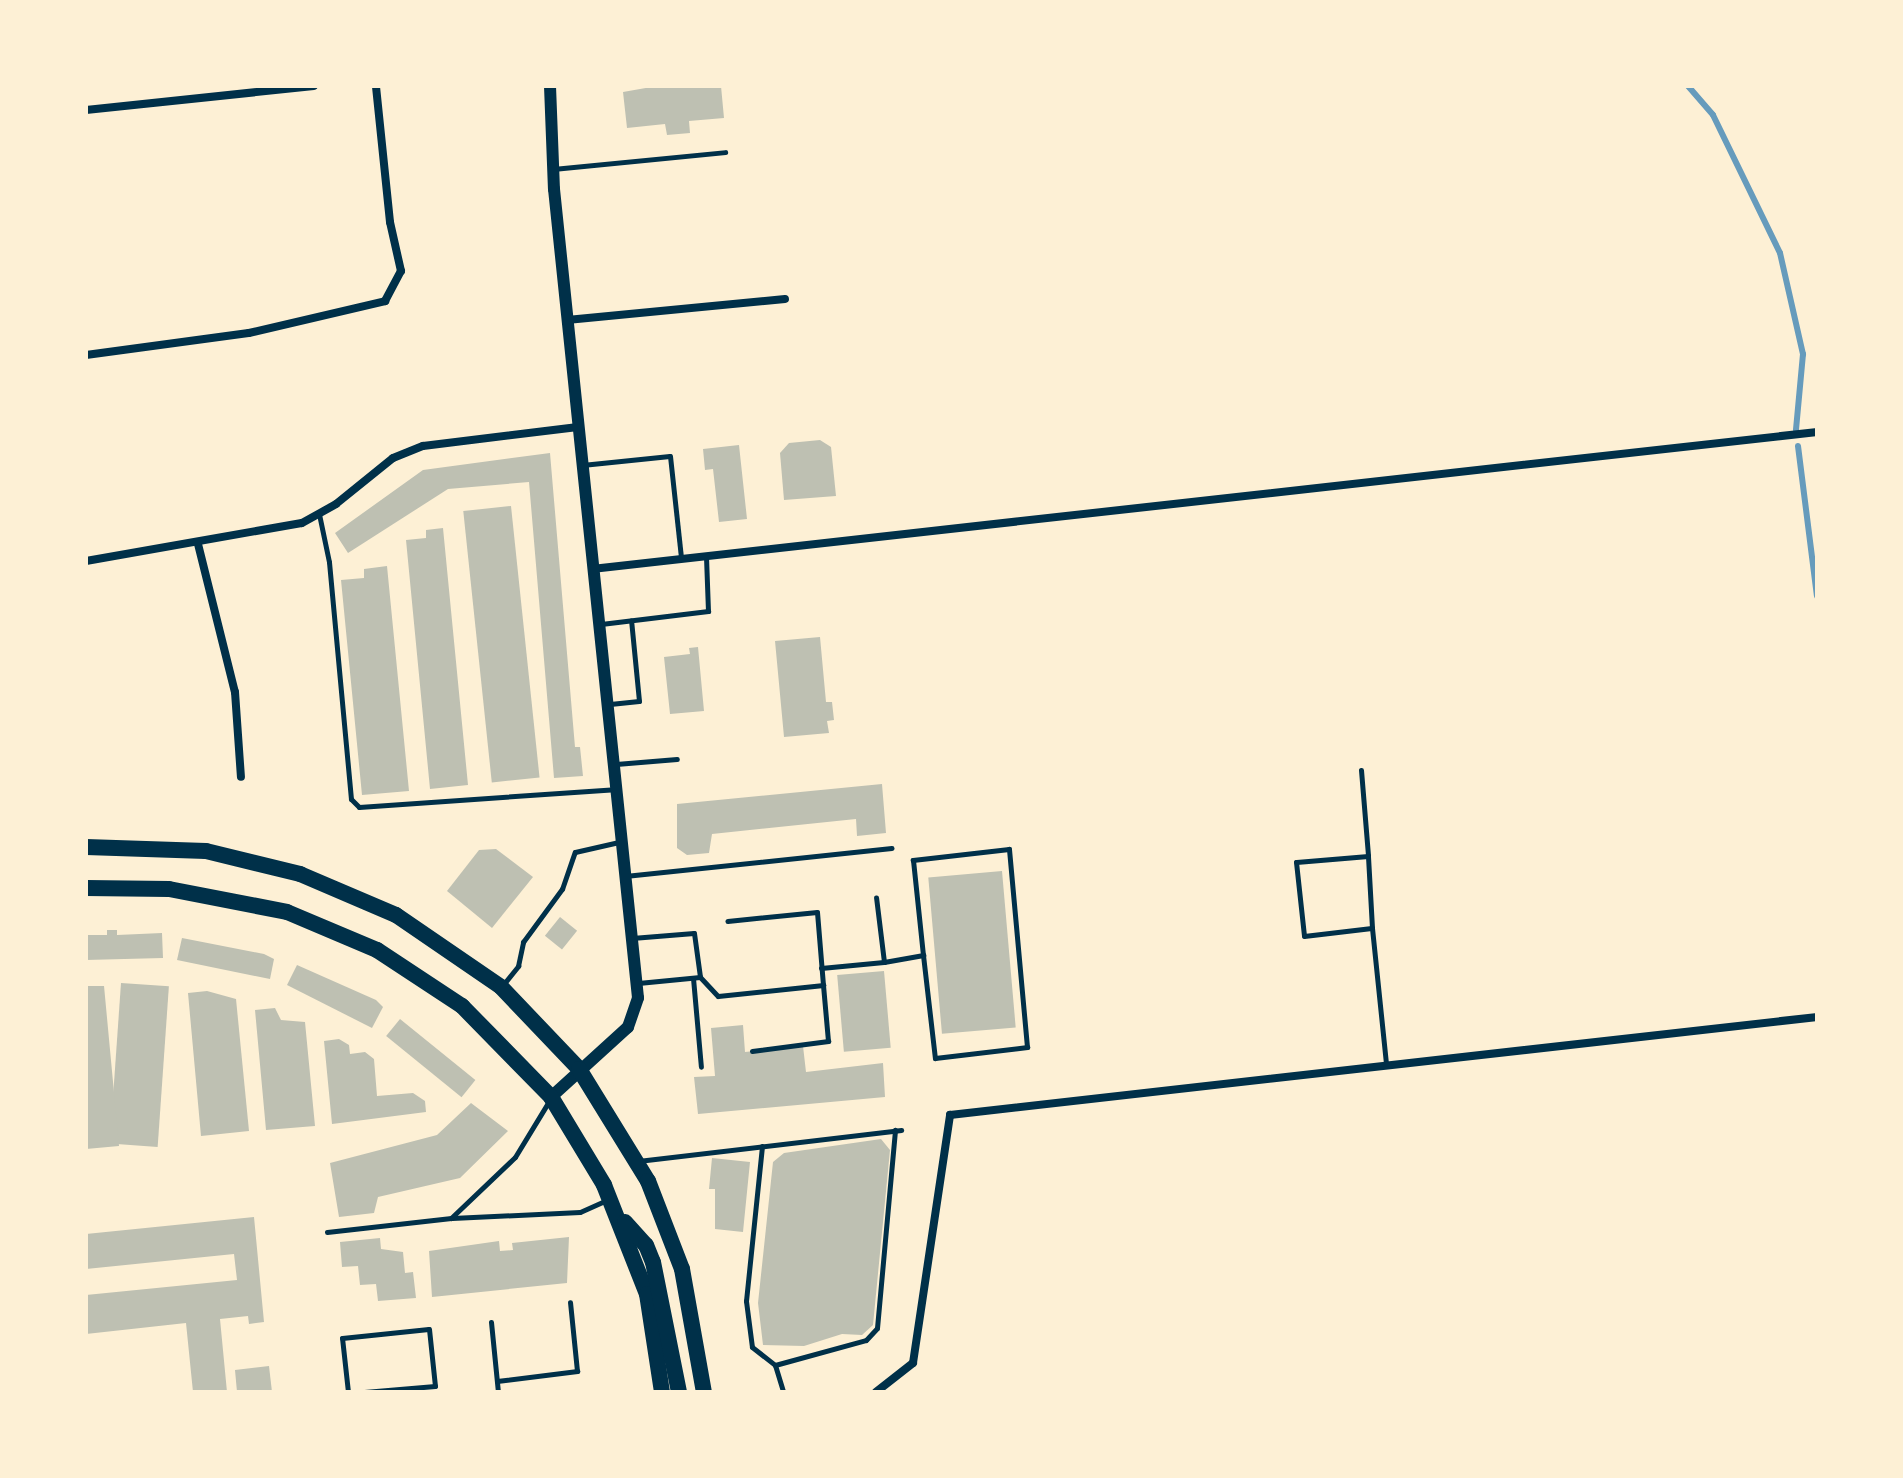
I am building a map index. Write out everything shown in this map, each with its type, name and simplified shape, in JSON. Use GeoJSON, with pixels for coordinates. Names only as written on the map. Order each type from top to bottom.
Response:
{"type":"FeatureCollection","features":[{"type":"Feature","properties":{"kind":"main road"},"geometry":{"type":"LineString","coordinates":[[86,847],[206,851],[300,874],[396,915],[501,987],[579,1069],[637,1161],[682,1269],[704,1392]]}},
{"type":"Feature","properties":{"kind":"main road"},"geometry":{"type":"LineString","coordinates":[[86,888],[169,889],[224,897],[287,912],[345,935],[408,968],[462,1006],[551,1097],[611,1198],[647,1294],[662,1392]]}},
{"type":"Feature","properties":{"kind":"main road"},"geometry":{"type":"LineString","coordinates":[[621,1219],[635,1229],[653,1262],[679,1392]]}},
{"type":"Feature","properties":{"kind":"street"},"geometry":{"type":"LineString","coordinates":[[86,110],[314,86]]}},
{"type":"Feature","properties":{"kind":"street"},"geometry":{"type":"LineString","coordinates":[[86,355],[249,333],[372,308],[385,301],[401,271],[390,222],[376,86]]}},
{"type":"Feature","properties":{"kind":"street"},"geometry":{"type":"LineString","coordinates":[[550,86],[552,170],[619,842],[637,983],[637,1008],[628,1027],[551,1097]]}},
{"type":"Feature","properties":{"kind":"street"},"geometry":{"type":"LineString","coordinates":[[567,320],[785,299]]}},
{"type":"Feature","properties":{"kind":"street"},"geometry":{"type":"LineString","coordinates":[[86,561],[284,528],[319,514],[393,458],[423,446],[578,427]]}},
{"type":"Feature","properties":{"kind":"street"},"geometry":{"type":"LineString","coordinates":[[592,569],[1817,432]]}},
{"type":"Feature","properties":{"kind":"street"},"geometry":{"type":"LineString","coordinates":[[198,544],[235,692],[241,777]]}},
{"type":"Feature","properties":{"kind":"street"},"geometry":{"type":"LineString","coordinates":[[876,1392],[913,1363],[950,1115],[1817,1017]]}},
{"type":"Feature","properties":{"kind":"lane"},"geometry":{"type":"LineString","coordinates":[[552,170],[725,152]]}},
{"type":"Feature","properties":{"kind":"lane"},"geometry":{"type":"LineString","coordinates":[[582,465],[670,456],[681,558]]}},
{"type":"Feature","properties":{"kind":"lane"},"geometry":{"type":"LineString","coordinates":[[319,514],[329,562],[351,799],[359,807],[614,789]]}},
{"type":"Feature","properties":{"kind":"lane"},"geometry":{"type":"LineString","coordinates":[[597,625],[708,611],[706,556]]}},
{"type":"Feature","properties":{"kind":"lane"},"geometry":{"type":"LineString","coordinates":[[606,705],[639,701],[631,620]]}},
{"type":"Feature","properties":{"kind":"lane"},"geometry":{"type":"LineString","coordinates":[[611,765],[677,759]]}},
{"type":"Feature","properties":{"kind":"lane"},"geometry":{"type":"LineString","coordinates":[[1361,770],[1372,928],[1386,1064]]}},
{"type":"Feature","properties":{"kind":"lane"},"geometry":{"type":"LineString","coordinates":[[501,987],[518,966],[523,942],[562,889],[575,852],[619,842]]}},
{"type":"Feature","properties":{"kind":"lane"},"geometry":{"type":"LineString","coordinates":[[624,876],[892,848]]}},
{"type":"Feature","properties":{"kind":"lane"},"geometry":{"type":"LineString","coordinates":[[1009,849],[1027,1047],[935,1058],[923,955],[913,860],[1009,849]]}},
{"type":"Feature","properties":{"kind":"lane"},"geometry":{"type":"LineString","coordinates":[[1368,856],[1296,862],[1304,936],[1372,928]]}},
{"type":"Feature","properties":{"kind":"lane"},"geometry":{"type":"LineString","coordinates":[[876,897],[884,962]]}},
{"type":"Feature","properties":{"kind":"lane"},"geometry":{"type":"LineString","coordinates":[[727,921],[817,912],[828,1041],[752,1051]]}},
{"type":"Feature","properties":{"kind":"lane"},"geometry":{"type":"LineString","coordinates":[[632,938],[694,933],[701,1067]]}},
{"type":"Feature","properties":{"kind":"lane"},"geometry":{"type":"LineString","coordinates":[[821,968],[923,955]]}},
{"type":"Feature","properties":{"kind":"lane"},"geometry":{"type":"LineString","coordinates":[[637,983],[696,978],[718,996],[823,985]]}},
{"type":"Feature","properties":{"kind":"lane"},"geometry":{"type":"LineString","coordinates":[[451,1218],[515,1157],[551,1097]]}},
{"type":"Feature","properties":{"kind":"lane"},"geometry":{"type":"LineString","coordinates":[[637,1161],[898,1130],[877,1328],[866,1340],[775,1365]]}},
{"type":"Feature","properties":{"kind":"lane"},"geometry":{"type":"LineString","coordinates":[[762,1146],[746,1301],[752,1347],[775,1365],[783,1392]]}},
{"type":"Feature","properties":{"kind":"lane"},"geometry":{"type":"LineString","coordinates":[[327,1232],[451,1218],[580,1212],[611,1198]]}},
{"type":"Feature","properties":{"kind":"lane"},"geometry":{"type":"LineString","coordinates":[[497,1381],[577,1371],[570,1302]]}},
{"type":"Feature","properties":{"kind":"lane"},"geometry":{"type":"LineString","coordinates":[[491,1322],[498,1392]]}},
{"type":"Feature","properties":{"kind":"lane"},"geometry":{"type":"LineString","coordinates":[[348,1392],[342,1338],[429,1329],[435,1386],[364,1392]]}},
{"type":"Feature","properties":{"kind":"building"},"geometry":{"type":"Polygon","coordinates":[[[657,86],[721,86],[724,118],[689,121],[690,133],[667,135],[665,124],[627,128],[623,92],[657,86]]]}},
{"type":"Feature","properties":{"kind":"building"},"geometry":{"type":"Polygon","coordinates":[[[820,440],[831,447],[836,496],[784,500],[780,453],[789,443],[820,440]]]}},
{"type":"Feature","properties":{"kind":"building"},"geometry":{"type":"Polygon","coordinates":[[[739,445],[747,519],[719,522],[713,469],[705,470],[703,449],[739,445]]]}},
{"type":"Feature","properties":{"kind":"building"},"geometry":{"type":"Polygon","coordinates":[[[550,453],[575,747],[580,747],[583,776],[554,778],[529,482],[448,489],[348,553],[335,533],[423,470],[550,453]]]}},
{"type":"Feature","properties":{"kind":"building"},"geometry":{"type":"Polygon","coordinates":[[[511,506],[540,778],[492,783],[463,511],[511,506]]]}},
{"type":"Feature","properties":{"kind":"building"},"geometry":{"type":"Polygon","coordinates":[[[443,528],[468,785],[430,789],[406,540],[426,538],[426,530],[443,528]]]}},
{"type":"Feature","properties":{"kind":"building"},"geometry":{"type":"Polygon","coordinates":[[[387,566],[409,791],[362,795],[341,580],[364,578],[364,569],[387,566]]]}},
{"type":"Feature","properties":{"kind":"building"},"geometry":{"type":"Polygon","coordinates":[[[820,637],[826,702],[832,702],[834,720],[827,721],[829,733],[784,737],[775,641],[820,637]]]}},
{"type":"Feature","properties":{"kind":"building"},"geometry":{"type":"Polygon","coordinates":[[[698,647],[704,711],[670,714],[664,657],[690,654],[689,648],[698,647]]]}},
{"type":"Feature","properties":{"kind":"building"},"geometry":{"type":"Polygon","coordinates":[[[882,784],[886,833],[857,836],[856,819],[712,834],[709,853],[687,855],[677,848],[677,804],[882,784]]]}},
{"type":"Feature","properties":{"kind":"building"},"geometry":{"type":"Polygon","coordinates":[[[496,849],[533,877],[492,928],[447,891],[479,850],[496,849]]]}},
{"type":"Feature","properties":{"kind":"building"},"geometry":{"type":"Polygon","coordinates":[[[1002,871],[1016,1027],[942,1034],[928,877],[1002,871]]]}},
{"type":"Feature","properties":{"kind":"building"},"geometry":{"type":"Polygon","coordinates":[[[560,917],[577,931],[562,949],[545,936],[560,917]]]}},
{"type":"Feature","properties":{"kind":"building"},"geometry":{"type":"Polygon","coordinates":[[[107,930],[117,930],[117,935],[162,933],[163,958],[86,960],[86,935],[107,935],[107,930]]]}},
{"type":"Feature","properties":{"kind":"building"},"geometry":{"type":"Polygon","coordinates":[[[182,938],[264,954],[274,959],[270,979],[177,960],[182,938]]]}},
{"type":"Feature","properties":{"kind":"building"},"geometry":{"type":"Polygon","coordinates":[[[297,965],[376,1000],[383,1007],[372,1028],[287,985],[297,965]]]}},
{"type":"Feature","properties":{"kind":"building"},"geometry":{"type":"Polygon","coordinates":[[[884,971],[891,1048],[844,1052],[837,975],[884,971]]]}},
{"type":"Feature","properties":{"kind":"building"},"geometry":{"type":"Polygon","coordinates":[[[121,983],[169,986],[158,1147],[110,1144],[121,983]]]}},
{"type":"Feature","properties":{"kind":"building"},"geometry":{"type":"Polygon","coordinates":[[[86,986],[104,986],[119,1146],[86,1149],[86,986]]]}},
{"type":"Feature","properties":{"kind":"building"},"geometry":{"type":"Polygon","coordinates":[[[207,991],[236,999],[249,1131],[201,1136],[188,993],[207,991]]]}},
{"type":"Feature","properties":{"kind":"building"},"geometry":{"type":"Polygon","coordinates":[[[275,1008],[281,1020],[305,1022],[315,1126],[266,1130],[255,1010],[275,1008]]]}},
{"type":"Feature","properties":{"kind":"building"},"geometry":{"type":"Polygon","coordinates":[[[400,1019],[475,1080],[462,1097],[386,1036],[400,1019]]]}},
{"type":"Feature","properties":{"kind":"building"},"geometry":{"type":"Polygon","coordinates":[[[743,1025],[745,1052],[803,1046],[806,1072],[883,1063],[885,1097],[698,1114],[694,1077],[715,1076],[711,1028],[743,1025]]]}},
{"type":"Feature","properties":{"kind":"building"},"geometry":{"type":"Polygon","coordinates":[[[339,1039],[349,1045],[350,1054],[365,1052],[374,1059],[377,1096],[413,1093],[425,1101],[426,1112],[332,1124],[324,1041],[339,1039]]]}},
{"type":"Feature","properties":{"kind":"building"},"geometry":{"type":"Polygon","coordinates":[[[471,1103],[508,1131],[460,1178],[378,1197],[374,1213],[339,1217],[330,1163],[437,1135],[471,1103]]]}},
{"type":"Feature","properties":{"kind":"building"},"geometry":{"type":"Polygon","coordinates":[[[881,1139],[890,1150],[873,1325],[862,1335],[842,1334],[804,1346],[763,1345],[758,1303],[773,1162],[784,1153],[881,1139]]]}},
{"type":"Feature","properties":{"kind":"building"},"geometry":{"type":"Polygon","coordinates":[[[712,1158],[750,1162],[743,1232],[715,1229],[715,1189],[709,1189],[712,1158]]]}},
{"type":"Feature","properties":{"kind":"building"},"geometry":{"type":"Polygon","coordinates":[[[254,1217],[264,1322],[249,1324],[248,1316],[220,1319],[227,1392],[193,1392],[186,1323],[86,1334],[86,1295],[237,1280],[234,1254],[86,1269],[86,1234],[254,1217]]]}},
{"type":"Feature","properties":{"kind":"building"},"geometry":{"type":"Polygon","coordinates":[[[569,1237],[567,1283],[432,1297],[429,1251],[499,1241],[500,1251],[513,1250],[512,1243],[569,1237]]]}},
{"type":"Feature","properties":{"kind":"building"},"geometry":{"type":"Polygon","coordinates":[[[380,1238],[381,1249],[403,1252],[405,1273],[413,1272],[416,1298],[378,1301],[376,1284],[360,1285],[358,1266],[342,1267],[340,1242],[380,1238]]]}},
{"type":"Feature","properties":{"kind":"building"},"geometry":{"type":"Polygon","coordinates":[[[269,1366],[272,1392],[237,1392],[235,1370],[269,1366]]]}},
{"type":"Feature","properties":{"kind":"waterway"},"geometry":{"type":"LineString","coordinates":[[1688,86],[1713,115],[1780,253],[1803,354],[1796,430]]}},
{"type":"Feature","properties":{"kind":"waterway"},"geometry":{"type":"LineString","coordinates":[[1798,446],[1817,596]]}}]}
